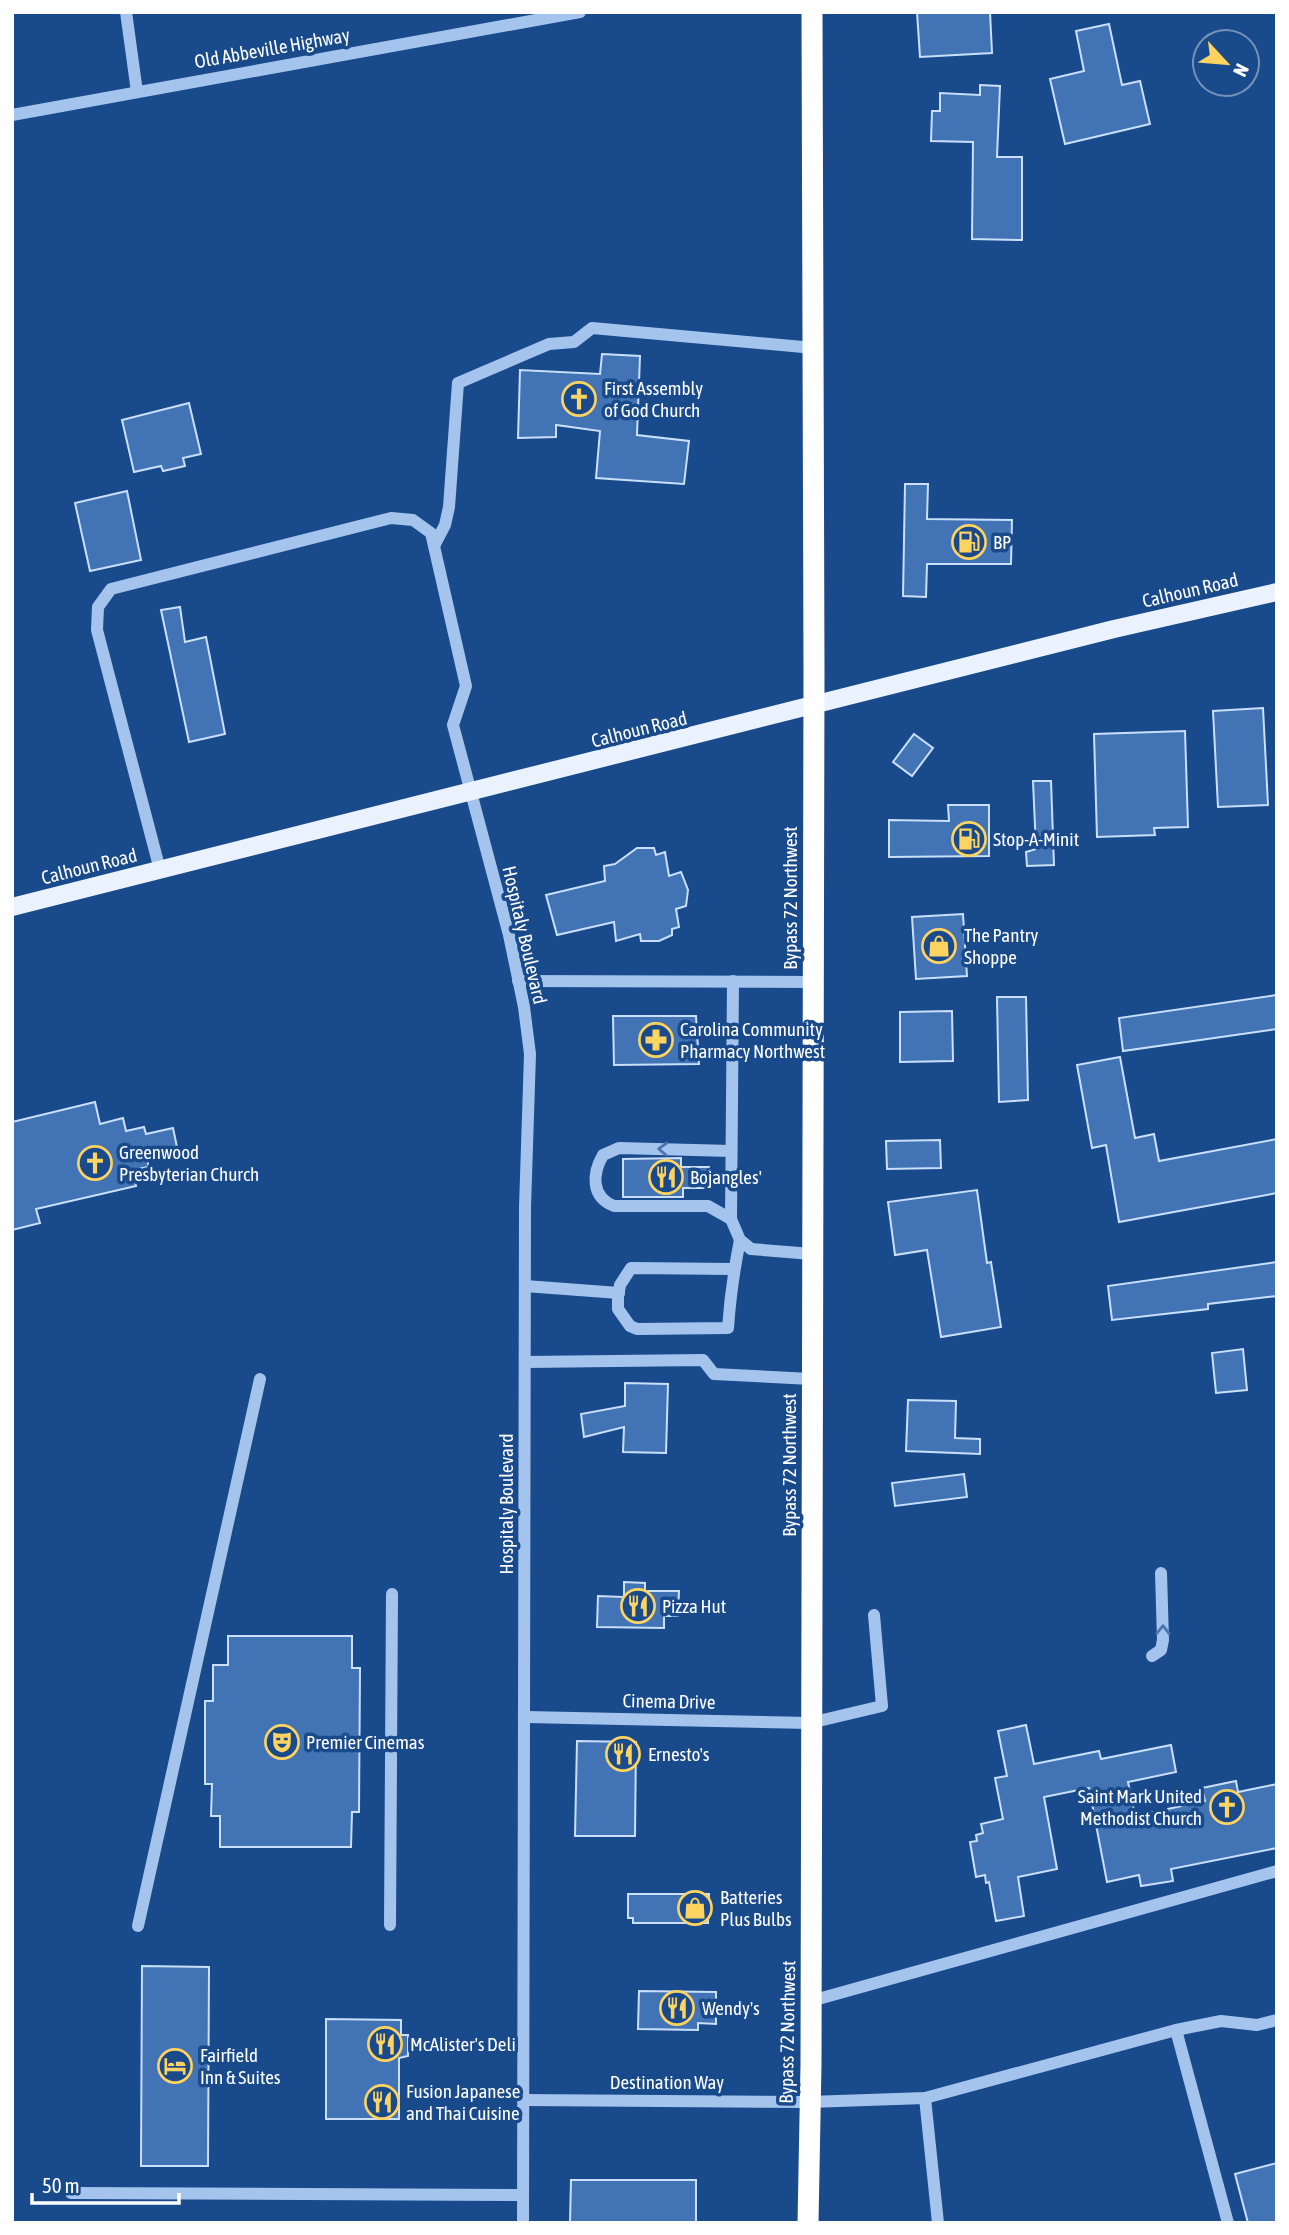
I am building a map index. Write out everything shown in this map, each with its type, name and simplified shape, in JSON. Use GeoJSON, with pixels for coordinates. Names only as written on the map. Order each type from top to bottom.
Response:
{"type":"FeatureCollection","features":[{"type":"Feature","properties":{"kind":"highway","name":"Bypass 72 Northwest"},"geometry":{"type":"LineString","coordinates":[[808,2223],[811,2001],[814,707],[812,12]]}},
{"type":"Feature","properties":{"kind":"main road","name":"Calhoun Road"},"geometry":{"type":"LineString","coordinates":[[12,907],[814,707],[1114,629],[1277,592]]}},
{"type":"Feature","properties":{"kind":"street"},"geometry":{"type":"LineString","coordinates":[[126,12],[137,92]]}},
{"type":"Feature","properties":{"kind":"street","name":"Old Abbeville Highway"},"geometry":{"type":"LineString","coordinates":[[12,115],[580,12]]}},
{"type":"Feature","properties":{"kind":"street"},"geometry":{"type":"LineString","coordinates":[[434,546],[445,525],[449,507],[458,383],[550,344],[574,342],[592,328],[814,348]]}},
{"type":"Feature","properties":{"kind":"street"},"geometry":{"type":"LineString","coordinates":[[160,870],[97,629],[98,607],[111,589],[391,518],[413,520],[431,533],[434,546]]}},
{"type":"Feature","properties":{"kind":"street","name":"Hospitaly Boulevard"},"geometry":{"type":"LineString","coordinates":[[434,546],[466,686],[453,725],[518,981],[530,1054],[525,1145],[523,2223]]}},
{"type":"Feature","properties":{"kind":"street"},"geometry":{"type":"LineString","coordinates":[[518,981],[813,982]]}},
{"type":"Feature","properties":{"kind":"street"},"geometry":{"type":"LineString","coordinates":[[733,981],[731,1219],[740,1240],[751,1248],[763,1252],[812,1254]]}},
{"type":"Feature","properties":{"kind":"street"},"geometry":{"type":"LineString","coordinates":[[731,1151],[619,1148],[603,1155],[596,1173],[598,1194],[605,1202],[614,1206],[708,1206],[731,1219]]}},
{"type":"Feature","properties":{"kind":"street"},"geometry":{"type":"LineString","coordinates":[[734,1269],[631,1268],[624,1277],[619,1293],[618,1310],[622,1319],[636,1329],[728,1328],[740,1240]]}},
{"type":"Feature","properties":{"kind":"street"},"geometry":{"type":"LineString","coordinates":[[525,1286],[619,1293]]}},
{"type":"Feature","properties":{"kind":"street"},"geometry":{"type":"LineString","coordinates":[[525,1362],[703,1360],[714,1374],[811,1379]]}},
{"type":"Feature","properties":{"kind":"street"},"geometry":{"type":"LineString","coordinates":[[138,1926],[260,1379]]}},
{"type":"Feature","properties":{"kind":"street"},"geometry":{"type":"LineString","coordinates":[[1152,1656],[1162,1645],[1161,1573]]}},
{"type":"Feature","properties":{"kind":"street"},"geometry":{"type":"LineString","coordinates":[[390,1925],[392,1594]]}},
{"type":"Feature","properties":{"kind":"street","name":"Cinema Drive"},"geometry":{"type":"LineString","coordinates":[[526,1717],[810,1723],[882,1706],[874,1615]]}},
{"type":"Feature","properties":{"kind":"street"},"geometry":{"type":"LineString","coordinates":[[811,2001],[1277,1871]]}},
{"type":"Feature","properties":{"kind":"street","name":"Destination Way"},"geometry":{"type":"LineString","coordinates":[[524,2100],[810,2102],[925,2098],[1176,2030],[1221,2021],[1258,2025],[1277,2020]]}},
{"type":"Feature","properties":{"kind":"street"},"geometry":{"type":"LineString","coordinates":[[1176,2030],[1228,2223]]}},
{"type":"Feature","properties":{"kind":"street"},"geometry":{"type":"LineString","coordinates":[[925,2098],[938,2223]]}},
{"type":"Feature","properties":{"kind":"street"},"geometry":{"type":"LineString","coordinates":[[71,2193],[523,2195]]}},
{"type":"Feature","properties":{"kind":"building"},"geometry":{"type":"Polygon","coordinates":[[[917,12],[990,12],[992,53],[920,57],[917,12]]]}},
{"type":"Feature","properties":{"kind":"building"},"geometry":{"type":"Polygon","coordinates":[[[1109,24],[1122,85],[1140,81],[1150,124],[1065,144],[1050,79],[1084,71],[1076,31],[1109,24]]]}},
{"type":"Feature","properties":{"kind":"building"},"geometry":{"type":"Polygon","coordinates":[[[980,85],[1000,86],[997,157],[1022,157],[1022,240],[972,239],[973,142],[931,141],[932,111],[940,111],[940,93],[980,95],[980,85]]]}},
{"type":"Feature","properties":{"kind":"building","name":"First Assembly of God Church"},"geometry":{"type":"Polygon","coordinates":[[[602,354],[640,356],[637,435],[689,441],[684,484],[596,478],[600,431],[556,425],[556,437],[518,438],[520,370],[600,374],[602,354]]]}},
{"type":"Feature","properties":{"kind":"building"},"geometry":{"type":"Polygon","coordinates":[[[189,403],[201,454],[183,458],[185,466],[163,471],[161,466],[134,472],[122,420],[189,403]]]}},
{"type":"Feature","properties":{"kind":"building"},"geometry":{"type":"Polygon","coordinates":[[[905,484],[928,484],[927,519],[1012,520],[1011,564],[927,564],[926,597],[903,596],[905,484]]]}},
{"type":"Feature","properties":{"kind":"building"},"geometry":{"type":"Polygon","coordinates":[[[127,491],[141,560],[90,571],[75,503],[127,491]]]}},
{"type":"Feature","properties":{"kind":"building"},"geometry":{"type":"Polygon","coordinates":[[[180,607],[185,642],[206,637],[225,734],[189,742],[161,610],[180,607]]]}},
{"type":"Feature","properties":{"kind":"building"},"geometry":{"type":"Polygon","coordinates":[[[1263,708],[1268,805],[1218,807],[1213,711],[1263,708]]]}},
{"type":"Feature","properties":{"kind":"building"},"geometry":{"type":"Polygon","coordinates":[[[1185,731],[1188,827],[1154,828],[1155,835],[1097,837],[1094,734],[1185,731]]]}},
{"type":"Feature","properties":{"kind":"building"},"geometry":{"type":"Polygon","coordinates":[[[914,734],[933,748],[912,776],[893,762],[914,734]]]}},
{"type":"Feature","properties":{"kind":"building"},"geometry":{"type":"Polygon","coordinates":[[[1033,781],[1051,781],[1054,865],[1027,866],[1026,852],[1036,849],[1033,781]]]}},
{"type":"Feature","properties":{"kind":"building"},"geometry":{"type":"Polygon","coordinates":[[[948,805],[989,805],[989,856],[889,857],[889,820],[949,821],[948,805]]]}},
{"type":"Feature","properties":{"kind":"building"},"geometry":{"type":"Polygon","coordinates":[[[637,848],[654,848],[656,855],[665,852],[669,876],[681,872],[688,890],[686,906],[676,909],[679,927],[672,929],[672,935],[659,941],[641,941],[640,934],[616,941],[614,922],[557,935],[546,895],[605,881],[604,866],[615,864],[637,848]]]}},
{"type":"Feature","properties":{"kind":"building","name":"The Pantry Shoppe"},"geometry":{"type":"Polygon","coordinates":[[[963,914],[967,976],[916,979],[912,917],[963,914]]]}},
{"type":"Feature","properties":{"kind":"building"},"geometry":{"type":"Polygon","coordinates":[[[1277,995],[1277,1029],[1123,1051],[1119,1018],[1277,995]]]}},
{"type":"Feature","properties":{"kind":"building"},"geometry":{"type":"Polygon","coordinates":[[[997,997],[1026,997],[1028,1100],[999,1102],[997,997]]]}},
{"type":"Feature","properties":{"kind":"building"},"geometry":{"type":"Polygon","coordinates":[[[952,1011],[953,1061],[900,1062],[900,1012],[952,1011]]]}},
{"type":"Feature","properties":{"kind":"building","name":"Carolina Community Pharmacy Northwest"},"geometry":{"type":"Polygon","coordinates":[[[613,1016],[696,1016],[699,1064],[614,1065],[613,1016]]]}},
{"type":"Feature","properties":{"kind":"building"},"geometry":{"type":"Polygon","coordinates":[[[1120,1057],[1135,1138],[1154,1134],[1159,1161],[1277,1139],[1277,1193],[1119,1222],[1106,1145],[1092,1148],[1077,1065],[1120,1057]]]}},
{"type":"Feature","properties":{"kind":"building","name":"Greenwood Presbyterian Church"},"geometry":{"type":"Polygon","coordinates":[[[95,1102],[100,1124],[123,1118],[126,1131],[144,1127],[146,1134],[173,1128],[178,1152],[148,1159],[148,1167],[133,1170],[136,1186],[36,1209],[40,1223],[12,1230],[12,1122],[95,1102]]]}},
{"type":"Feature","properties":{"kind":"building"},"geometry":{"type":"Polygon","coordinates":[[[940,1140],[941,1168],[887,1169],[886,1141],[940,1140]]]}},
{"type":"Feature","properties":{"kind":"building","name":"Bojangles'"},"geometry":{"type":"Polygon","coordinates":[[[681,1158],[681,1167],[709,1167],[709,1188],[683,1188],[683,1197],[623,1197],[623,1159],[681,1158]]]}},
{"type":"Feature","properties":{"kind":"building"},"geometry":{"type":"Polygon","coordinates":[[[977,1190],[987,1263],[991,1262],[1001,1327],[941,1337],[927,1250],[895,1255],[888,1202],[977,1190]]]}},
{"type":"Feature","properties":{"kind":"building"},"geometry":{"type":"Polygon","coordinates":[[[1277,1262],[1277,1296],[1208,1304],[1208,1309],[1112,1320],[1108,1286],[1277,1262]]]}},
{"type":"Feature","properties":{"kind":"building"},"geometry":{"type":"Polygon","coordinates":[[[1243,1349],[1247,1390],[1216,1393],[1212,1353],[1243,1349]]]}},
{"type":"Feature","properties":{"kind":"building"},"geometry":{"type":"Polygon","coordinates":[[[625,1383],[668,1384],[666,1453],[623,1452],[624,1427],[584,1437],[581,1414],[625,1406],[625,1383]]]}},
{"type":"Feature","properties":{"kind":"building"},"geometry":{"type":"Polygon","coordinates":[[[908,1400],[956,1401],[955,1438],[980,1439],[980,1454],[906,1451],[908,1400]]]}},
{"type":"Feature","properties":{"kind":"building"},"geometry":{"type":"Polygon","coordinates":[[[964,1474],[967,1497],[895,1506],[892,1483],[964,1474]]]}},
{"type":"Feature","properties":{"kind":"building","name":"Pizza Hut"},"geometry":{"type":"Polygon","coordinates":[[[624,1582],[645,1583],[645,1591],[679,1591],[678,1616],[664,1616],[664,1628],[597,1627],[598,1596],[624,1597],[624,1582]]]}},
{"type":"Feature","properties":{"kind":"building","name":"Premier Cinemas"},"geometry":{"type":"Polygon","coordinates":[[[228,1636],[352,1636],[352,1668],[360,1668],[359,1812],[352,1812],[351,1847],[220,1847],[220,1816],[211,1816],[212,1784],[205,1784],[205,1701],[213,1701],[213,1665],[228,1665],[228,1636]]]}},
{"type":"Feature","properties":{"kind":"building","name":"Saint Mark United Methodist Church"},"geometry":{"type":"Polygon","coordinates":[[[1026,1725],[1034,1764],[1099,1751],[1101,1759],[1171,1745],[1176,1772],[1128,1782],[1135,1816],[1205,1801],[1202,1788],[1236,1781],[1238,1792],[1277,1784],[1277,1848],[1171,1869],[1173,1881],[1141,1886],[1139,1875],[1107,1882],[1089,1788],[1044,1797],[1057,1869],[1018,1877],[1024,1916],[996,1921],[989,1882],[986,1883],[985,1875],[976,1877],[970,1842],[977,1841],[976,1835],[983,1833],[981,1824],[1003,1819],[995,1778],[1007,1776],[998,1731],[1026,1725]]]}},
{"type":"Feature","properties":{"kind":"building"},"geometry":{"type":"Polygon","coordinates":[[[577,1741],[636,1742],[635,1836],[575,1836],[577,1741]]]}},
{"type":"Feature","properties":{"kind":"building"},"geometry":{"type":"Polygon","coordinates":[[[628,1894],[709,1894],[708,1923],[633,1923],[633,1918],[628,1918],[628,1894]]]}},
{"type":"Feature","properties":{"kind":"building","name":"Fairfield Inn & Suites"},"geometry":{"type":"Polygon","coordinates":[[[142,1966],[209,1967],[208,2166],[141,2166],[142,1966]]]}},
{"type":"Feature","properties":{"kind":"building","name":"Wendy's"},"geometry":{"type":"Polygon","coordinates":[[[639,1991],[716,1992],[716,2024],[698,2023],[698,2030],[638,2029],[639,1991]]]}},
{"type":"Feature","properties":{"kind":"building"},"geometry":{"type":"Polygon","coordinates":[[[326,2019],[401,2020],[401,2035],[408,2035],[408,2056],[399,2058],[399,2119],[326,2119],[326,2019]]]}},
{"type":"Feature","properties":{"kind":"building"},"geometry":{"type":"Polygon","coordinates":[[[1277,2163],[1277,2223],[1248,2223],[1235,2174],[1277,2163]]]}},
{"type":"Feature","properties":{"kind":"building"},"geometry":{"type":"Polygon","coordinates":[[[571,2180],[696,2180],[696,2223],[570,2223],[571,2180]]]}},
{"type":"Feature","properties":{"kind":"place","name":"First Assembly of God Church"},"geometry":{"type":"Point","coordinates":[579,399]}},
{"type":"Feature","properties":{"kind":"place","name":"BP"},"geometry":{"type":"Point","coordinates":[969,542]}},
{"type":"Feature","properties":{"kind":"place","name":"Stop-A-Minit"},"geometry":{"type":"Point","coordinates":[969,839]}},
{"type":"Feature","properties":{"kind":"place","name":"The Pantry Shoppe"},"geometry":{"type":"Point","coordinates":[939,946]}},
{"type":"Feature","properties":{"kind":"place","name":"Carolina Community Pharmacy Northwest"},"geometry":{"type":"Point","coordinates":[656,1040]}},
{"type":"Feature","properties":{"kind":"place","name":"Greenwood Presbyterian Church"},"geometry":{"type":"Point","coordinates":[95,1163]}},
{"type":"Feature","properties":{"kind":"place","name":"Bojangles'"},"geometry":{"type":"Point","coordinates":[666,1177]}},
{"type":"Feature","properties":{"kind":"place","name":"Pizza Hut"},"geometry":{"type":"Point","coordinates":[638,1606]}},
{"type":"Feature","properties":{"kind":"place","name":"Premier Cinemas"},"geometry":{"type":"Point","coordinates":[282,1742]}},
{"type":"Feature","properties":{"kind":"place","name":"Ernesto's"},"geometry":{"type":"Point","coordinates":[623,1754]}},
{"type":"Feature","properties":{"kind":"place","name":"Saint Mark United Methodist Church"},"geometry":{"type":"Point","coordinates":[1227,1807]}},
{"type":"Feature","properties":{"kind":"place","name":"Batteries Plus Bulbs"},"geometry":{"type":"Point","coordinates":[695,1908]}},
{"type":"Feature","properties":{"kind":"place","name":"Wendy's"},"geometry":{"type":"Point","coordinates":[677,2008]}},
{"type":"Feature","properties":{"kind":"place","name":"McAlister's Deli"},"geometry":{"type":"Point","coordinates":[385,2044]}},
{"type":"Feature","properties":{"kind":"place","name":"Fairfield Inn & Suites"},"geometry":{"type":"Point","coordinates":[175,2066]}},
{"type":"Feature","properties":{"kind":"place","name":"Fusion Japanese and Thai Cuisine"},"geometry":{"type":"Point","coordinates":[382,2102]}}]}
